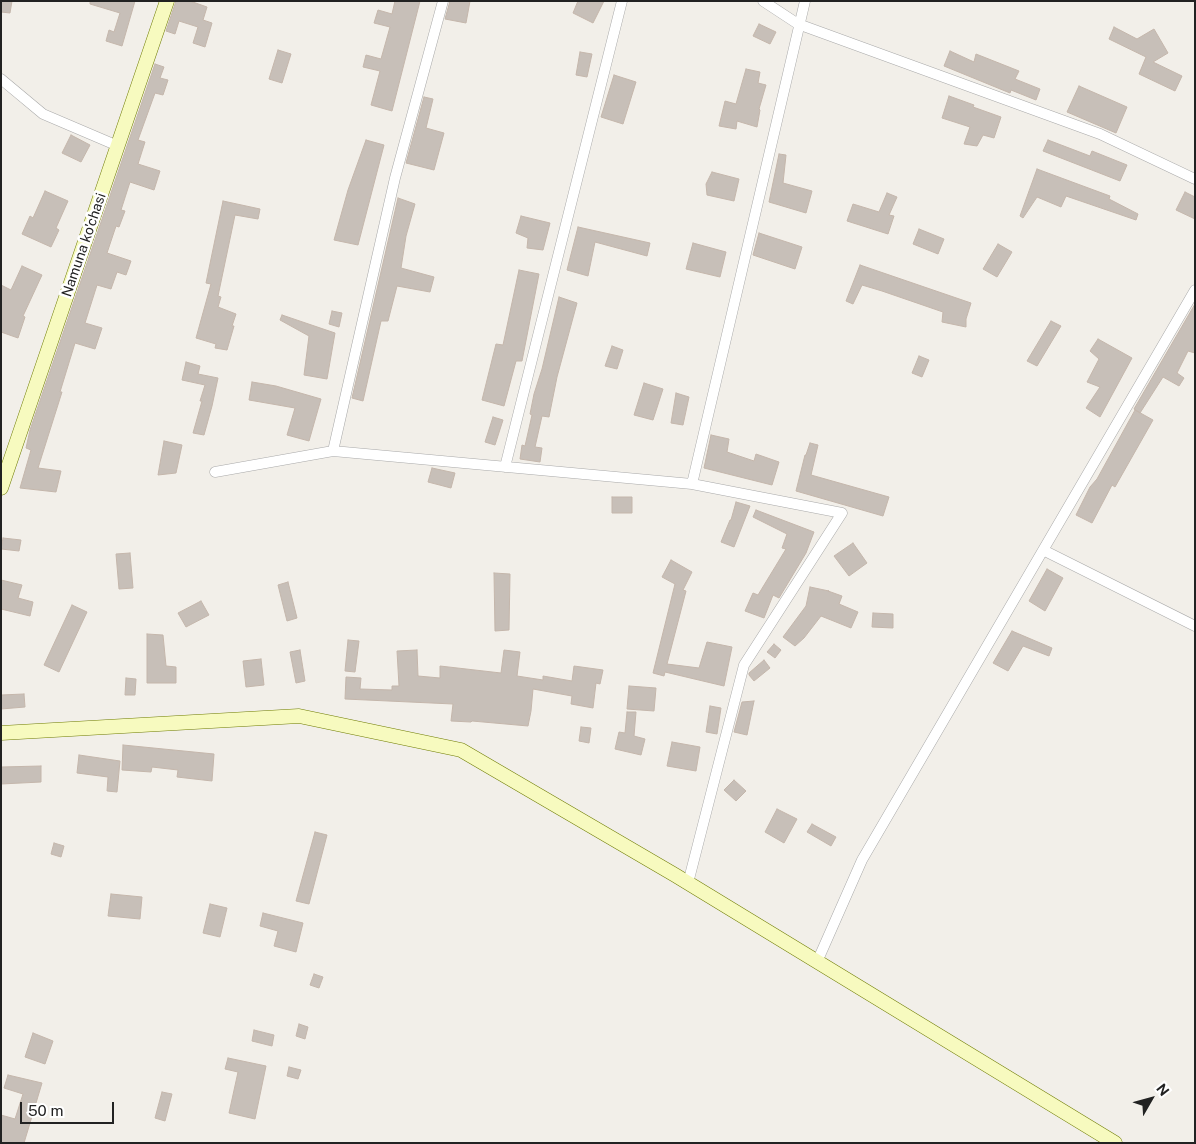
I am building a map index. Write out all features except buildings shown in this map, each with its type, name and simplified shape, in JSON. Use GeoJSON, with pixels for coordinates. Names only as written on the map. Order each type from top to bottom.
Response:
{"type":"FeatureCollection","features":[{"type":"Feature","properties":{"kind":"main road","name":"Namuna ko'chasi"},"geometry":{"type":"LineString","coordinates":[[1,488],[167,1]]}},
{"type":"Feature","properties":{"kind":"main road"},"geometry":{"type":"LineString","coordinates":[[1,733],[299,716],[461,750],[688,884],[1115,1143]]}},
{"type":"Feature","properties":{"kind":"street"},"geometry":{"type":"LineString","coordinates":[[333,451],[395,178],[443,1]]}},
{"type":"Feature","properties":{"kind":"street"},"geometry":{"type":"LineString","coordinates":[[505,467],[622,1]]}},
{"type":"Feature","properties":{"kind":"street"},"geometry":{"type":"LineString","coordinates":[[763,1],[798,24],[1100,134],[1195,179]]}},
{"type":"Feature","properties":{"kind":"street"},"geometry":{"type":"LineString","coordinates":[[692,484],[804,1]]}},
{"type":"Feature","properties":{"kind":"street"},"geometry":{"type":"LineString","coordinates":[[1,79],[43,114],[118,146]]}},
{"type":"Feature","properties":{"kind":"street"},"geometry":{"type":"LineString","coordinates":[[817,962],[862,860],[1195,290]]}},
{"type":"Feature","properties":{"kind":"street"},"geometry":{"type":"LineString","coordinates":[[215,472],[333,451],[692,484],[842,513],[744,665],[688,884]]}},
{"type":"Feature","properties":{"kind":"street"},"geometry":{"type":"LineString","coordinates":[[1043,550],[1195,626]]}}]}
